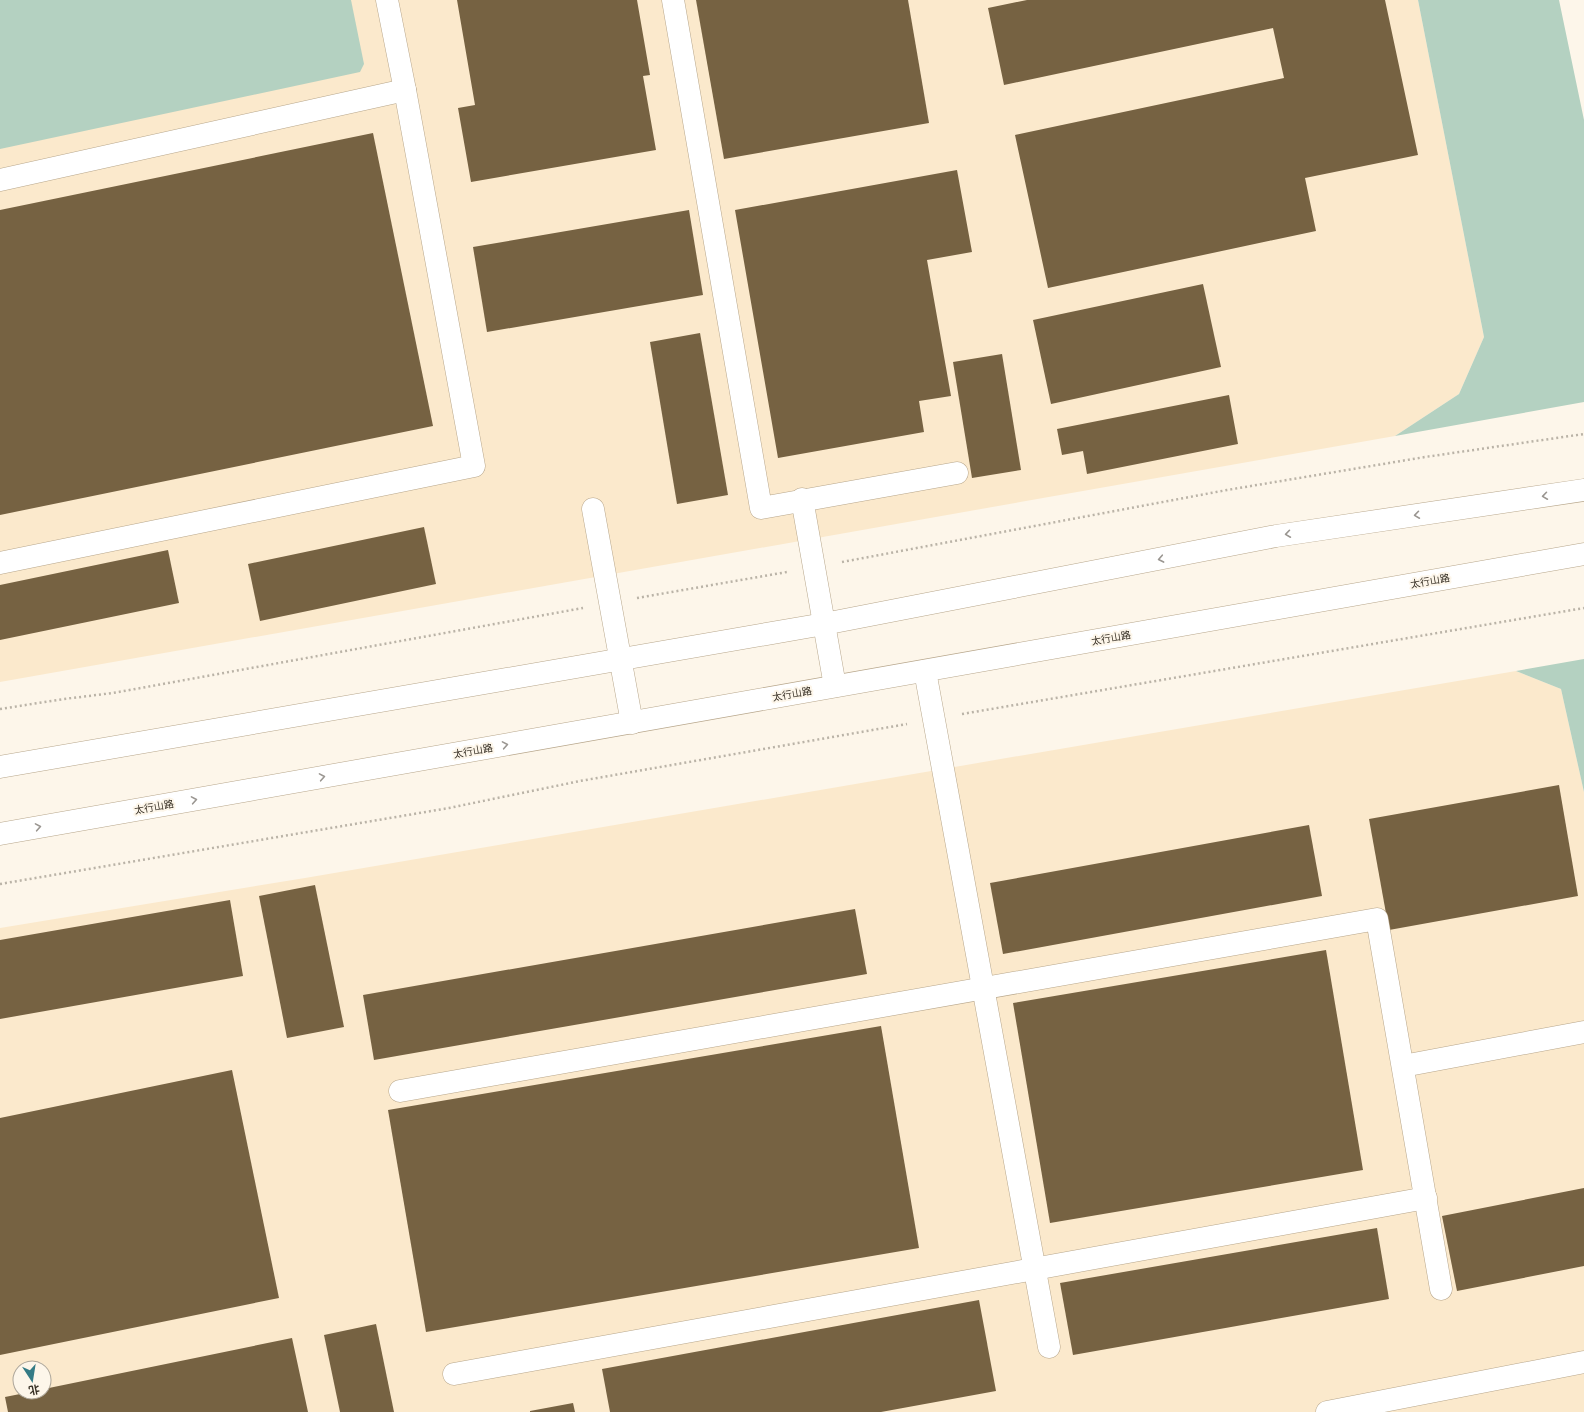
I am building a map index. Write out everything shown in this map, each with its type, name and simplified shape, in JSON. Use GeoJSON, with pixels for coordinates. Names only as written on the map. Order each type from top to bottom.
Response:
{"type":"FeatureCollection","features":[{"type":"Feature","properties":{"kind":"street"},"geometry":{"type":"LineString","coordinates":[[0,563],[474,466],[387,0]]}},
{"type":"Feature","properties":{"kind":"street"},"geometry":{"type":"LineString","coordinates":[[673,0],[761,508],[802,499],[957,473]]}},
{"type":"Feature","properties":{"kind":"street"},"geometry":{"type":"LineString","coordinates":[[0,180],[405,90]]}},
{"type":"Feature","properties":{"kind":"street"},"geometry":{"type":"LineString","coordinates":[[0,767],[824,624],[1276,536],[1584,490]]}},
{"type":"Feature","properties":{"kind":"street"},"geometry":{"type":"LineString","coordinates":[[802,499],[835,686]]}},
{"type":"Feature","properties":{"kind":"street"},"geometry":{"type":"LineString","coordinates":[[593,509],[632,723]]}},
{"type":"Feature","properties":{"kind":"street","name":"太行山路"},"geometry":{"type":"LineString","coordinates":[[0,834],[1584,554]]}},
{"type":"Feature","properties":{"kind":"street"},"geometry":{"type":"LineString","coordinates":[[925,671],[1049,1347]]}},
{"type":"Feature","properties":{"kind":"street"},"geometry":{"type":"LineString","coordinates":[[400,1091],[1377,919],[1441,1289]]}},
{"type":"Feature","properties":{"kind":"street"},"geometry":{"type":"LineString","coordinates":[[1403,1066],[1584,1032]]}},
{"type":"Feature","properties":{"kind":"street"},"geometry":{"type":"LineString","coordinates":[[454,1374],[1426,1198]]}},
{"type":"Feature","properties":{"kind":"street"},"geometry":{"type":"LineString","coordinates":[[1327,1412],[1584,1362]]}},
{"type":"Feature","properties":{"kind":"path"},"geometry":{"type":"LineString","coordinates":[[0,884],[442,810],[580,781],[1584,608]]}},
{"type":"Feature","properties":{"kind":"shaded area"},"geometry":{"type":"Polygon","coordinates":[[[0,0],[1418,0],[1484,337],[1459,394],[1395,436],[0,682],[0,0]]]}},
{"type":"Feature","properties":{"kind":"shaded area"},"geometry":{"type":"Polygon","coordinates":[[[1516,671],[1561,689],[1584,792],[1584,1412],[0,1412],[0,928],[305,878],[1516,671]]]}},
{"type":"Feature","properties":{"kind":"green space"},"geometry":{"type":"Polygon","coordinates":[[[0,0],[351,0],[364,64],[360,72],[0,149],[0,0]]]}},
{"type":"Feature","properties":{"kind":"green space"},"geometry":{"type":"Polygon","coordinates":[[[1418,0],[1559,0],[1584,120],[1584,402],[1395,436],[1459,394],[1484,337],[1418,0]]]}},
{"type":"Feature","properties":{"kind":"green space"},"geometry":{"type":"Polygon","coordinates":[[[1584,659],[1584,792],[1561,689],[1516,671],[1584,659]]]}},
{"type":"Feature","properties":{"kind":"building"},"geometry":{"type":"Polygon","coordinates":[[[457,0],[637,0],[650,75],[643,76],[656,150],[471,182],[458,108],[475,105],[457,0]]]}},
{"type":"Feature","properties":{"kind":"building"},"geometry":{"type":"Polygon","coordinates":[[[696,0],[908,0],[929,123],[724,159],[696,0]]]}},
{"type":"Feature","properties":{"kind":"building"},"geometry":{"type":"Polygon","coordinates":[[[1027,0],[1385,0],[1418,155],[1305,178],[1316,231],[1048,288],[1015,135],[1284,78],[1273,28],[1004,85],[988,8],[1027,0]]]}},
{"type":"Feature","properties":{"kind":"building"},"geometry":{"type":"Polygon","coordinates":[[[373,133],[433,426],[0,515],[0,210],[373,133]]]}},
{"type":"Feature","properties":{"kind":"building"},"geometry":{"type":"Polygon","coordinates":[[[957,170],[972,252],[927,260],[951,396],[919,401],[924,432],[778,458],[735,210],[957,170]]]}},
{"type":"Feature","properties":{"kind":"building"},"geometry":{"type":"Polygon","coordinates":[[[689,210],[703,295],[487,332],[473,247],[689,210]]]}},
{"type":"Feature","properties":{"kind":"building"},"geometry":{"type":"Polygon","coordinates":[[[1203,284],[1221,367],[1051,404],[1033,320],[1203,284]]]}},
{"type":"Feature","properties":{"kind":"building"},"geometry":{"type":"Polygon","coordinates":[[[700,333],[728,495],[677,504],[650,342],[700,333]]]}},
{"type":"Feature","properties":{"kind":"building"},"geometry":{"type":"Polygon","coordinates":[[[1002,354],[1021,470],[972,478],[953,362],[1002,354]]]}},
{"type":"Feature","properties":{"kind":"building"},"geometry":{"type":"Polygon","coordinates":[[[1229,395],[1238,444],[1087,474],[1083,451],[1062,455],[1057,429],[1229,395]]]}},
{"type":"Feature","properties":{"kind":"building"},"geometry":{"type":"Polygon","coordinates":[[[424,527],[436,584],[260,621],[248,564],[424,527]]]}},
{"type":"Feature","properties":{"kind":"building"},"geometry":{"type":"Polygon","coordinates":[[[168,550],[179,603],[0,640],[0,585],[168,550]]]}},
{"type":"Feature","properties":{"kind":"building"},"geometry":{"type":"Polygon","coordinates":[[[1559,785],[1578,896],[1389,930],[1369,819],[1559,785]]]}},
{"type":"Feature","properties":{"kind":"building"},"geometry":{"type":"Polygon","coordinates":[[[1309,825],[1322,896],[1003,954],[990,883],[1309,825]]]}},
{"type":"Feature","properties":{"kind":"building"},"geometry":{"type":"Polygon","coordinates":[[[315,885],[344,1027],[287,1038],[259,896],[315,885]]]}},
{"type":"Feature","properties":{"kind":"building"},"geometry":{"type":"Polygon","coordinates":[[[230,900],[243,976],[0,1019],[0,940],[230,900]]]}},
{"type":"Feature","properties":{"kind":"building"},"geometry":{"type":"Polygon","coordinates":[[[855,909],[867,974],[374,1060],[363,995],[855,909]]]}},
{"type":"Feature","properties":{"kind":"building"},"geometry":{"type":"Polygon","coordinates":[[[1326,950],[1363,1170],[1050,1223],[1013,1003],[1326,950]]]}},
{"type":"Feature","properties":{"kind":"building"},"geometry":{"type":"Polygon","coordinates":[[[881,1026],[919,1248],[426,1332],[388,1110],[881,1026]]]}},
{"type":"Feature","properties":{"kind":"building"},"geometry":{"type":"Polygon","coordinates":[[[232,1070],[279,1298],[0,1355],[0,1118],[232,1070]]]}},
{"type":"Feature","properties":{"kind":"building"},"geometry":{"type":"Polygon","coordinates":[[[1584,1188],[1584,1266],[1457,1291],[1442,1216],[1584,1188]]]}},
{"type":"Feature","properties":{"kind":"building"},"geometry":{"type":"Polygon","coordinates":[[[1377,1228],[1389,1299],[1073,1355],[1060,1283],[1377,1228]]]}},
{"type":"Feature","properties":{"kind":"building"},"geometry":{"type":"Polygon","coordinates":[[[979,1300],[996,1391],[881,1412],[610,1412],[602,1369],[979,1300]]]}},
{"type":"Feature","properties":{"kind":"building"},"geometry":{"type":"Polygon","coordinates":[[[376,1324],[394,1412],[340,1412],[324,1335],[376,1324]]]}},
{"type":"Feature","properties":{"kind":"building"},"geometry":{"type":"Polygon","coordinates":[[[292,1338],[308,1412],[8,1412],[5,1397],[12,1396],[12,1400],[52,1400],[52,1387],[292,1338]]]}},
{"type":"Feature","properties":{"kind":"building"},"geometry":{"type":"Polygon","coordinates":[[[573,1403],[575,1412],[530,1412],[530,1411],[573,1403]]]}}]}
